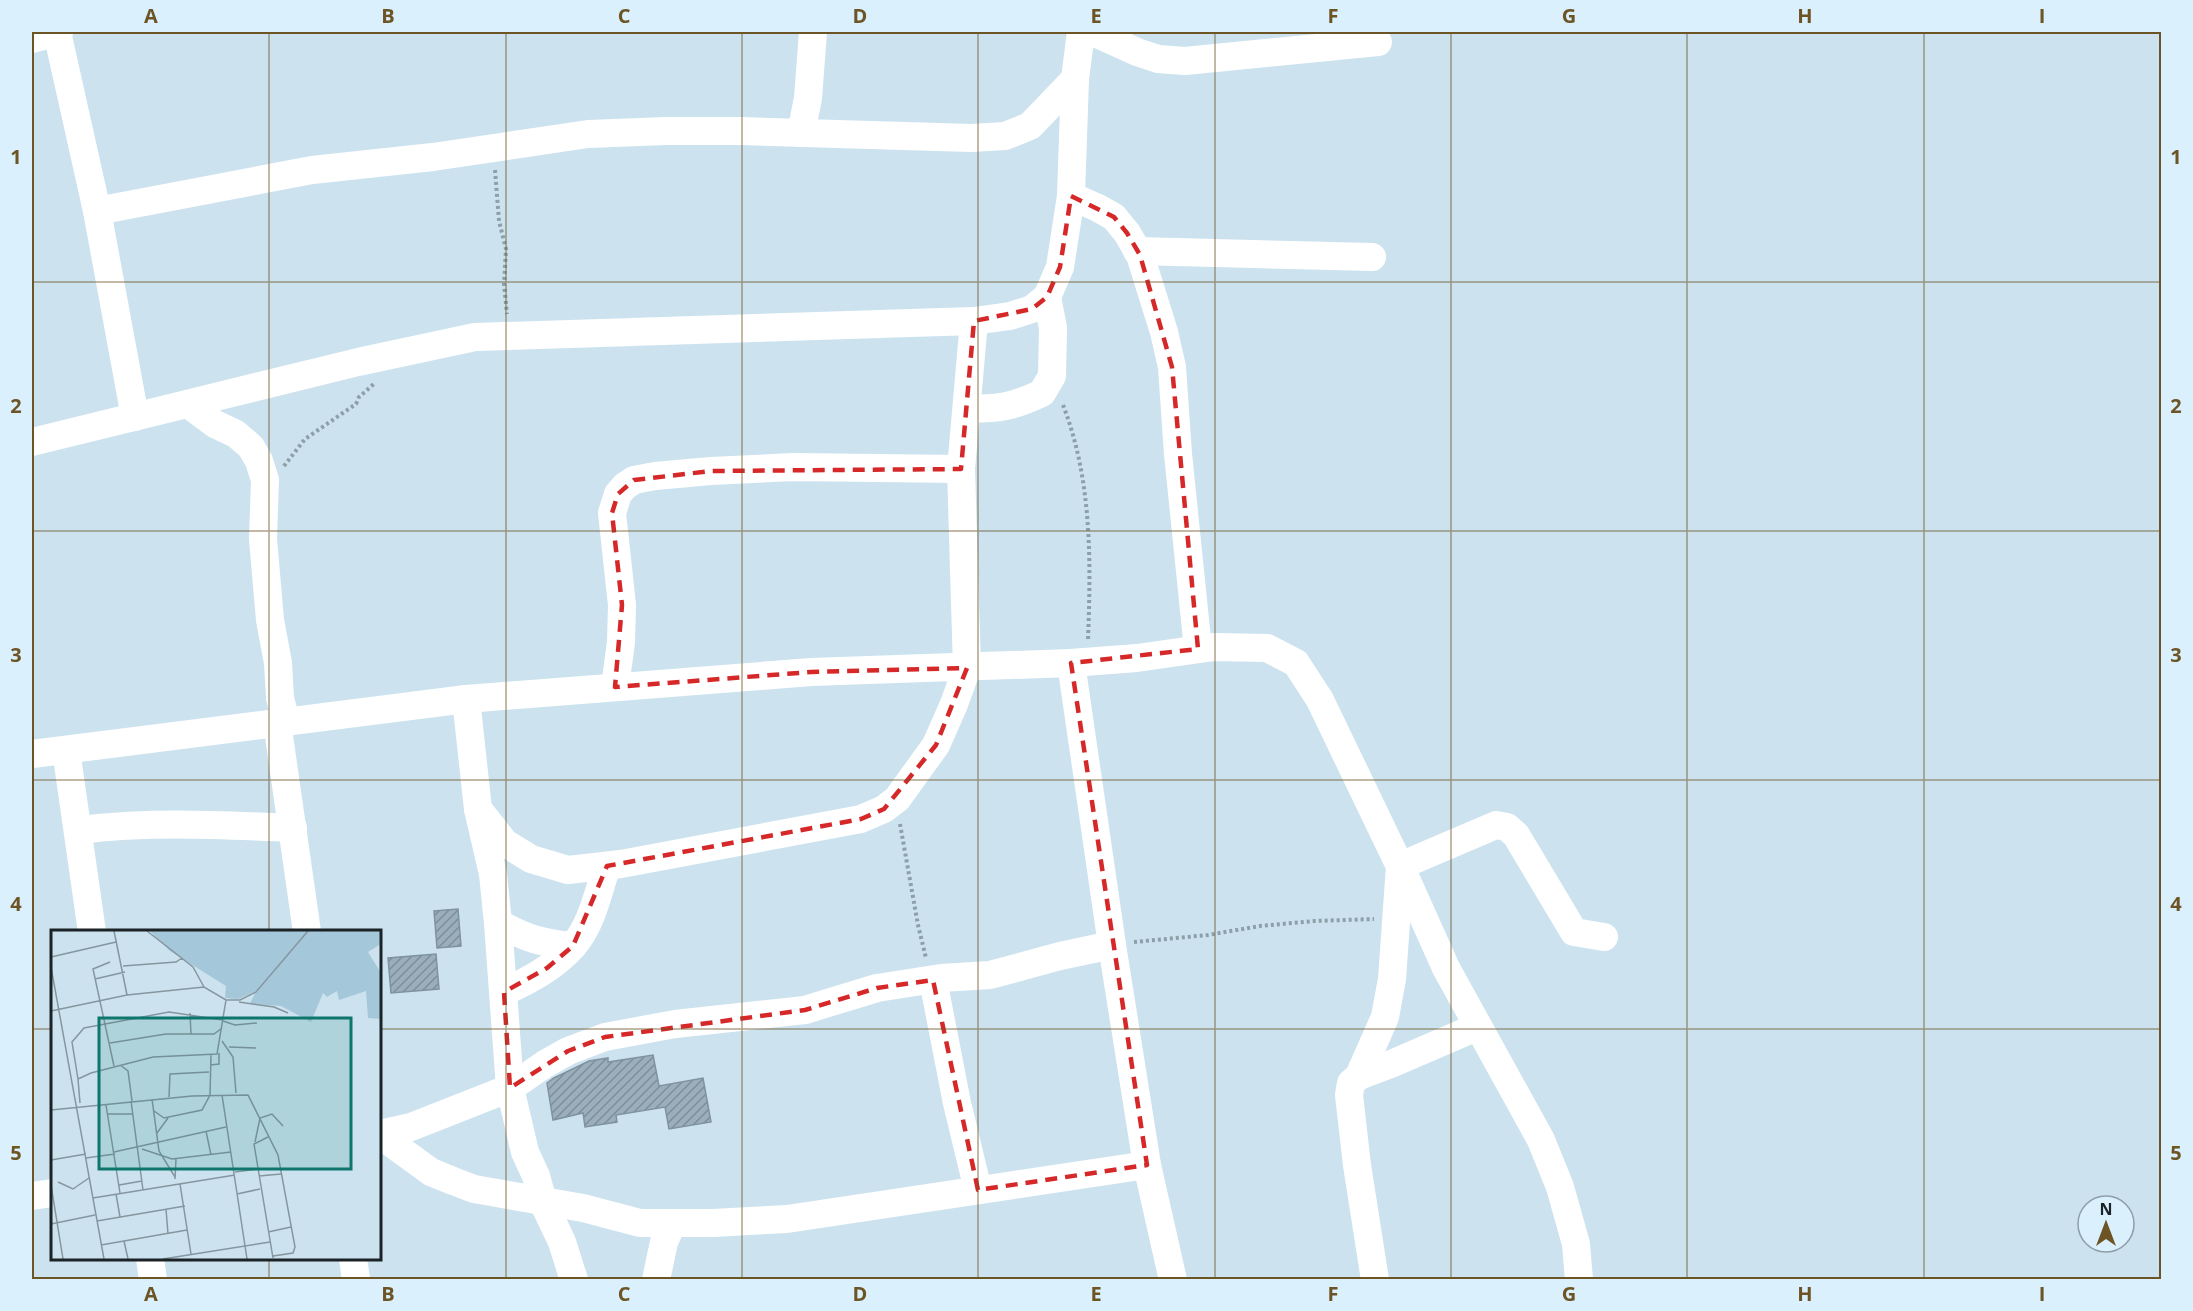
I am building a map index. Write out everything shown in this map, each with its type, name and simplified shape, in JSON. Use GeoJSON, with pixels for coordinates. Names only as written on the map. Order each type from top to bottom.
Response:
{"type":"FeatureCollection","features":[{"type":"Feature","properties":{"kind":"street"},"geometry":{"type":"LineString","coordinates":[[32,39],[58,32],[97,212],[135,417]]}},
{"type":"Feature","properties":{"kind":"street"},"geometry":{"type":"LineString","coordinates":[[801,133],[809,88],[813,32]]}},
{"type":"Feature","properties":{"kind":"street"},"geometry":{"type":"LineString","coordinates":[[32,442],[391,355],[476,337],[974,321],[1010,316],[1032,309],[1047,297],[1060,267],[1071,196],[1076,79],[1081,32]]}},
{"type":"Feature","properties":{"kind":"street"},"geometry":{"type":"LineString","coordinates":[[1093,32],[1158,59],[1185,61],[1378,42]]}},
{"type":"Feature","properties":{"kind":"street"},"geometry":{"type":"LineString","coordinates":[[97,212],[312,170],[495,148],[588,134],[666,130],[971,138],[1005,136],[1030,126],[1076,79]]}},
{"type":"Feature","properties":{"kind":"street"},"geometry":{"type":"LineString","coordinates":[[1071,196],[1114,218],[1127,233],[1137,250],[1164,332],[1172,367],[1178,454],[1198,649]]}},
{"type":"Feature","properties":{"kind":"street"},"geometry":{"type":"LineString","coordinates":[[1137,250],[1372,258]]}},
{"type":"Feature","properties":{"kind":"street"},"geometry":{"type":"LineString","coordinates":[[967,408],[991,410],[1027,400],[1042,393],[1052,376],[1053,328],[1047,297]]}},
{"type":"Feature","properties":{"kind":"street"},"geometry":{"type":"LineString","coordinates":[[478,809],[505,843],[531,859],[568,870],[607,866],[861,819],[884,809],[897,799],[936,745],[967,668],[961,469],[974,321]]}},
{"type":"Feature","properties":{"kind":"street"},"geometry":{"type":"LineString","coordinates":[[188,404],[215,423],[236,434],[251,447],[259,461],[265,480],[264,539],[270,620],[278,663],[293,828],[308,930]]}},
{"type":"Feature","properties":{"kind":"street"},"geometry":{"type":"LineString","coordinates":[[615,687],[621,642],[622,605],[612,513],[618,494],[634,480],[655,476],[793,467],[961,469]]}},
{"type":"Feature","properties":{"kind":"street"},"geometry":{"type":"LineString","coordinates":[[32,754],[466,699],[811,672],[967,668],[1137,658],[1214,647],[1267,648],[1296,663],[1320,700],[1446,968],[1541,1140],[1560,1187],[1576,1244],[1579,1280]]}},
{"type":"Feature","properties":{"kind":"street"},"geometry":{"type":"LineString","coordinates":[[1079,662],[1112,945],[1147,1165],[1173,1280]]}},
{"type":"Feature","properties":{"kind":"street"},"geometry":{"type":"LineString","coordinates":[[466,699],[478,809],[493,874],[510,1088],[515,1118],[543,1202],[562,1242],[574,1280]]}},
{"type":"Feature","properties":{"kind":"street"},"geometry":{"type":"LineString","coordinates":[[66,750],[92,930]]}},
{"type":"Feature","properties":{"kind":"street"},"geometry":{"type":"LineString","coordinates":[[79,830],[195,824],[293,828]]}},
{"type":"Feature","properties":{"kind":"street"},"geometry":{"type":"LineString","coordinates":[[1400,866],[1496,825],[1507,827],[1516,835],[1574,932],[1604,937]]}},
{"type":"Feature","properties":{"kind":"street"},"geometry":{"type":"LineString","coordinates":[[504,992],[547,968],[573,946],[585,927],[607,866]]}},
{"type":"Feature","properties":{"kind":"street"},"geometry":{"type":"LineString","coordinates":[[1359,1076],[1385,1017],[1392,979],[1400,866]]}},
{"type":"Feature","properties":{"kind":"street"},"geometry":{"type":"LineString","coordinates":[[498,923],[522,936],[541,942],[573,946]]}},
{"type":"Feature","properties":{"kind":"street"},"geometry":{"type":"LineString","coordinates":[[381,1135],[422,1124],[510,1088],[568,1051],[605,1037],[675,1024],[805,1010],[877,988],[990,975],[1112,945]]}},
{"type":"Feature","properties":{"kind":"street"},"geometry":{"type":"LineString","coordinates":[[924,981],[978,1190]]}},
{"type":"Feature","properties":{"kind":"street"},"geometry":{"type":"LineString","coordinates":[[1375,1280],[1357,1165],[1349,1095],[1350,1083],[1359,1076],[1477,1027]]}},
{"type":"Feature","properties":{"kind":"street"},"geometry":{"type":"LineString","coordinates":[[381,1136],[431,1172],[453,1181],[474,1188],[593,1210],[640,1223],[672,1224],[787,1219],[1147,1165]]}},
{"type":"Feature","properties":{"kind":"street"},"geometry":{"type":"LineString","coordinates":[[32,1196],[51,1193]]}},
{"type":"Feature","properties":{"kind":"street"},"geometry":{"type":"LineString","coordinates":[[656,1280],[663,1242],[672,1224]]}},
{"type":"Feature","properties":{"kind":"street"},"geometry":{"type":"LineString","coordinates":[[150,1260],[153,1280]]}},
{"type":"Feature","properties":{"kind":"street"},"geometry":{"type":"LineString","coordinates":[[353,1260],[356,1280]]}},
{"type":"Feature","properties":{"kind":"path"},"geometry":{"type":"LineString","coordinates":[[495,148],[498,212],[506,249],[504,284],[509,335]]}},
{"type":"Feature","properties":{"kind":"path"},"geometry":{"type":"LineString","coordinates":[[265,494],[305,439],[356,404],[368,388],[384,376],[391,355]]}},
{"type":"Feature","properties":{"kind":"path"},"geometry":{"type":"LineString","coordinates":[[1052,376],[1073,431],[1084,483],[1090,566],[1079,662]]}},
{"type":"Feature","properties":{"kind":"path"},"geometry":{"type":"LineString","coordinates":[[897,799],[905,860],[926,957],[924,981]]}},
{"type":"Feature","properties":{"kind":"path"},"geometry":{"type":"LineString","coordinates":[[1112,945],[1208,935],[1260,926],[1396,918]]}},
{"type":"Feature","properties":{"kind":"highlighted area"},"geometry":{"type":"Polygon","coordinates":[[[1071,196],[1114,217],[1140,255],[1172,367],[1198,649],[1071,663],[1147,1165],[978,1190],[933,980],[877,988],[805,1010],[605,1037],[568,1051],[510,1088],[504,992],[547,968],[573,946],[607,866],[861,819],[884,809],[936,745],[967,668],[811,672],[615,687],[622,605],[612,513],[618,494],[634,480],[711,471],[961,469],[974,321],[1032,309],[1047,297],[1060,267],[1071,196]]]}},
{"type":"Feature","properties":{"kind":"building"},"geometry":{"type":"Polygon","coordinates":[[[458,909],[461,946],[437,948],[434,911],[458,909]]]}},
{"type":"Feature","properties":{"kind":"building"},"geometry":{"type":"Polygon","coordinates":[[[436,954],[439,989],[391,993],[388,958],[436,954]]]}},
{"type":"Feature","properties":{"kind":"building"},"geometry":{"type":"Polygon","coordinates":[[[653,1055],[659,1086],[703,1078],[711,1122],[669,1129],[665,1107],[616,1115],[617,1122],[585,1127],[583,1113],[553,1120],[547,1083],[554,1078],[589,1061],[608,1058],[608,1062],[653,1055]]]}}]}
